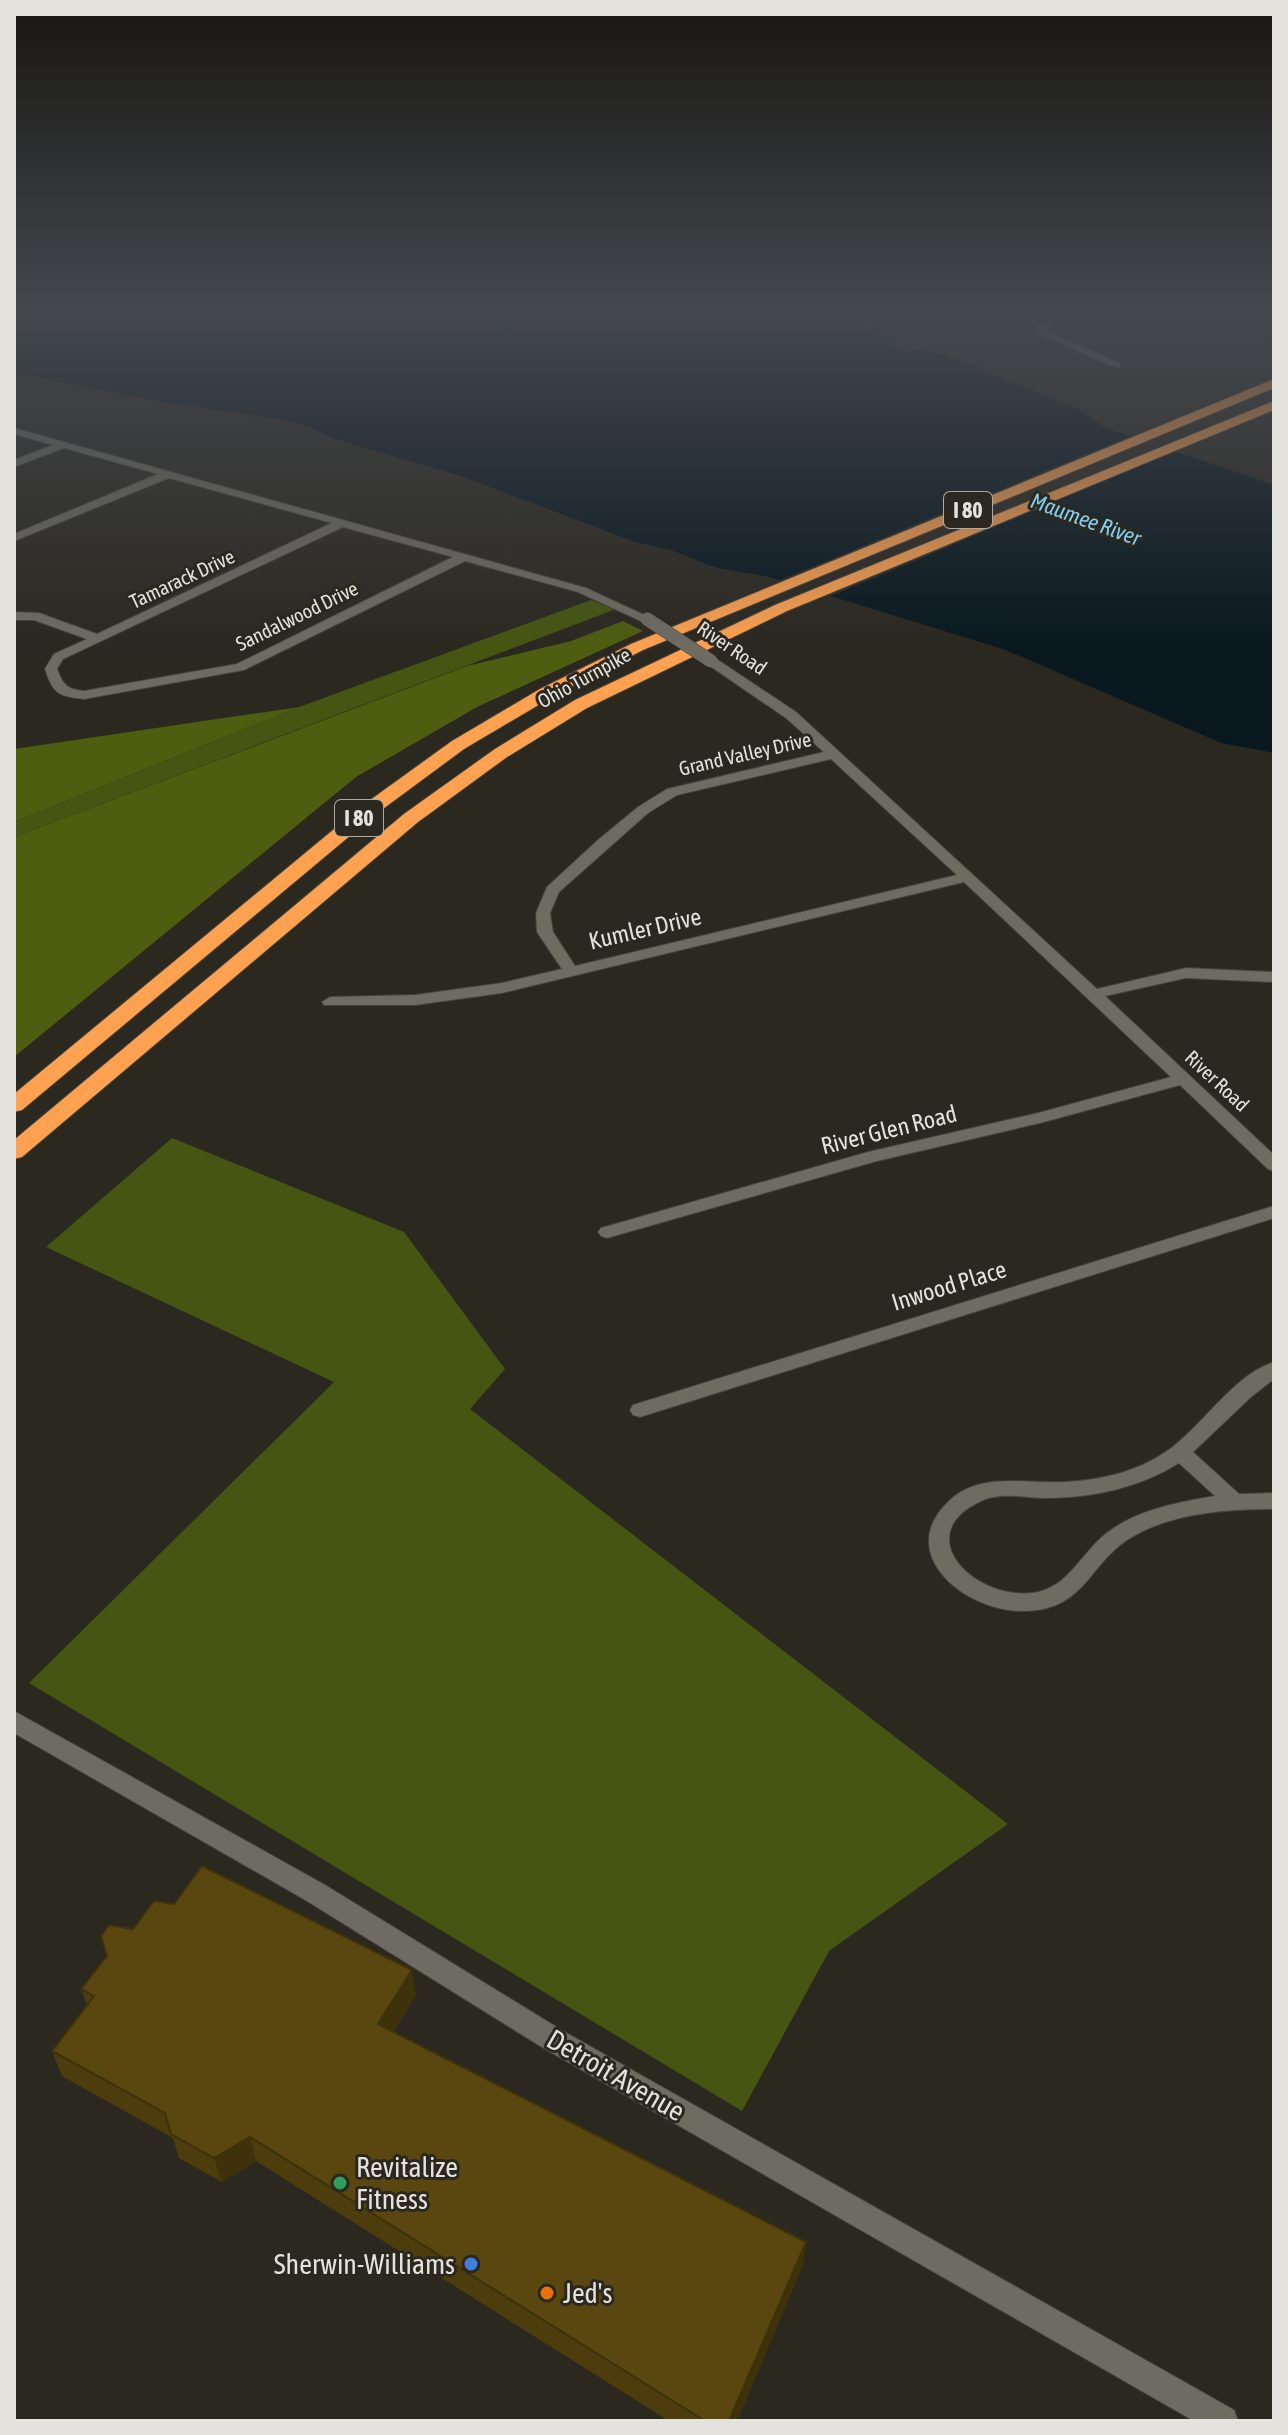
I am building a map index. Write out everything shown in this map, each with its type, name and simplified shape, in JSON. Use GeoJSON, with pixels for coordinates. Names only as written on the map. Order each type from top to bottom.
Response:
{"type":"FeatureCollection","features":[{"type":"Feature","properties":{"kind":"highway","name":"Ohio Turnpike"},"geometry":{"type":"LineString","coordinates":[[14,1105],[369,810],[458,745],[546,693],[637,647],[1181,423]]}},
{"type":"Feature","properties":{"kind":"highway","name":"Ohio Turnpike"},"geometry":{"type":"LineString","coordinates":[[14,1152],[399,828],[501,753],[596,697],[781,608],[1228,423]]}},
{"type":"Feature","properties":{"kind":"street","name":"River Road"},"geometry":{"type":"LineString","coordinates":[[14,431],[582,590],[647,619],[791,715],[1094,994],[1274,1165]]}},
{"type":"Feature","properties":{"kind":"street"},"geometry":{"type":"LineString","coordinates":[[14,464],[63,445]]}},
{"type":"Feature","properties":{"kind":"street"},"geometry":{"type":"LineString","coordinates":[[14,538],[168,474]]}},
{"type":"Feature","properties":{"kind":"street","name":"Tamarack Drive"},"geometry":{"type":"LineString","coordinates":[[54,677],[52,663],[58,657],[342,523]]}},
{"type":"Feature","properties":{"kind":"street","name":"Sandalwood Drive"},"geometry":{"type":"LineString","coordinates":[[54,677],[57,686],[67,693],[100,694],[240,667],[463,557]]}},
{"type":"Feature","properties":{"kind":"street"},"geometry":{"type":"LineString","coordinates":[[14,616],[35,616],[97,638]]}},
{"type":"Feature","properties":{"kind":"street","name":"Grand Valley Drive"},"geometry":{"type":"LineString","coordinates":[[571,971],[545,932],[543,913],[547,899],[633,819],[659,799],[691,785],[833,754]]}},
{"type":"Feature","properties":{"kind":"street","name":"Kumler Drive"},"geometry":{"type":"LineString","coordinates":[[330,1002],[415,1000],[502,988],[968,877]]}},
{"type":"Feature","properties":{"kind":"street"},"geometry":{"type":"LineString","coordinates":[[1094,994],[1186,973],[1274,977]]}},
{"type":"Feature","properties":{"kind":"street","name":"River Glen Road"},"geometry":{"type":"LineString","coordinates":[[607,1232],[874,1156],[1040,1118],[1182,1079]]}},
{"type":"Feature","properties":{"kind":"street","name":"Inwood Place"},"geometry":{"type":"LineString","coordinates":[[640,1410],[1274,1212]]}},
{"type":"Feature","properties":{"kind":"street"},"geometry":{"type":"LineString","coordinates":[[1274,1369],[1224,1408],[1181,1453],[1157,1467],[1105,1485],[1046,1490],[999,1489],[971,1496],[949,1513],[939,1542],[947,1568],[970,1588],[987,1597],[1026,1603],[1045,1599],[1075,1581],[1096,1553],[1129,1529],[1195,1509],[1234,1502],[1274,1501]]}},
{"type":"Feature","properties":{"kind":"street"},"geometry":{"type":"LineString","coordinates":[[1181,1453],[1234,1502]]}},
{"type":"Feature","properties":{"kind":"street","name":"Detroit Avenue"},"geometry":{"type":"LineString","coordinates":[[14,1721],[316,1893],[554,2040],[1223,2421]]}},
{"type":"Feature","properties":{"kind":"green space"},"geometry":{"type":"Polygon","coordinates":[[[591,600],[616,609],[14,837],[14,822],[299,707],[591,600]]]}},
{"type":"Feature","properties":{"kind":"green space"},"geometry":{"type":"Polygon","coordinates":[[[623,621],[643,631],[477,707],[356,777],[14,1057],[14,837],[467,666],[571,641],[623,621]]]}},
{"type":"Feature","properties":{"kind":"green space"},"geometry":{"type":"Polygon","coordinates":[[[299,707],[14,822],[14,749],[299,707]]]}},
{"type":"Feature","properties":{"kind":"green space"},"geometry":{"type":"Polygon","coordinates":[[[172,1138],[404,1232],[505,1369],[470,1409],[1008,1824],[829,1951],[742,2111],[29,1683],[334,1382],[46,1247],[172,1138]]]}},
{"type":"Feature","properties":{"kind":"water","name":"Maumee River"},"geometry":{"type":"Polygon","coordinates":[[[293,423],[1098,423],[1274,485],[1274,753],[1221,743],[1006,650],[769,577],[714,567],[671,550],[635,542],[461,476],[335,439],[293,423]]]}},
{"type":"Feature","properties":{"kind":"pier"},"geometry":{"type":"Polygon","coordinates":[[[1135,434],[1177,450],[822,600],[773,583],[1135,434]]]}},
{"type":"Feature","properties":{"kind":"building"},"geometry":{"type":"Polygon","coordinates":[[[202,1866],[412,1970],[378,2024],[806,2242],[729,2421],[705,2421],[250,2137],[214,2158],[171,2134],[165,2113],[52,2051],[94,1996],[81,1989],[107,1956],[101,1936],[109,1925],[133,1929],[154,1901],[174,1904],[202,1866]]]}},
{"type":"Feature","properties":{"kind":"place","name":"Revitalize Fitness"},"geometry":{"type":"Point","coordinates":[340,2183]}},
{"type":"Feature","properties":{"kind":"place","name":"Sherwin-Williams"},"geometry":{"type":"Point","coordinates":[471,2264]}},
{"type":"Feature","properties":{"kind":"place","name":"Jed's"},"geometry":{"type":"Point","coordinates":[547,2293]}}]}
